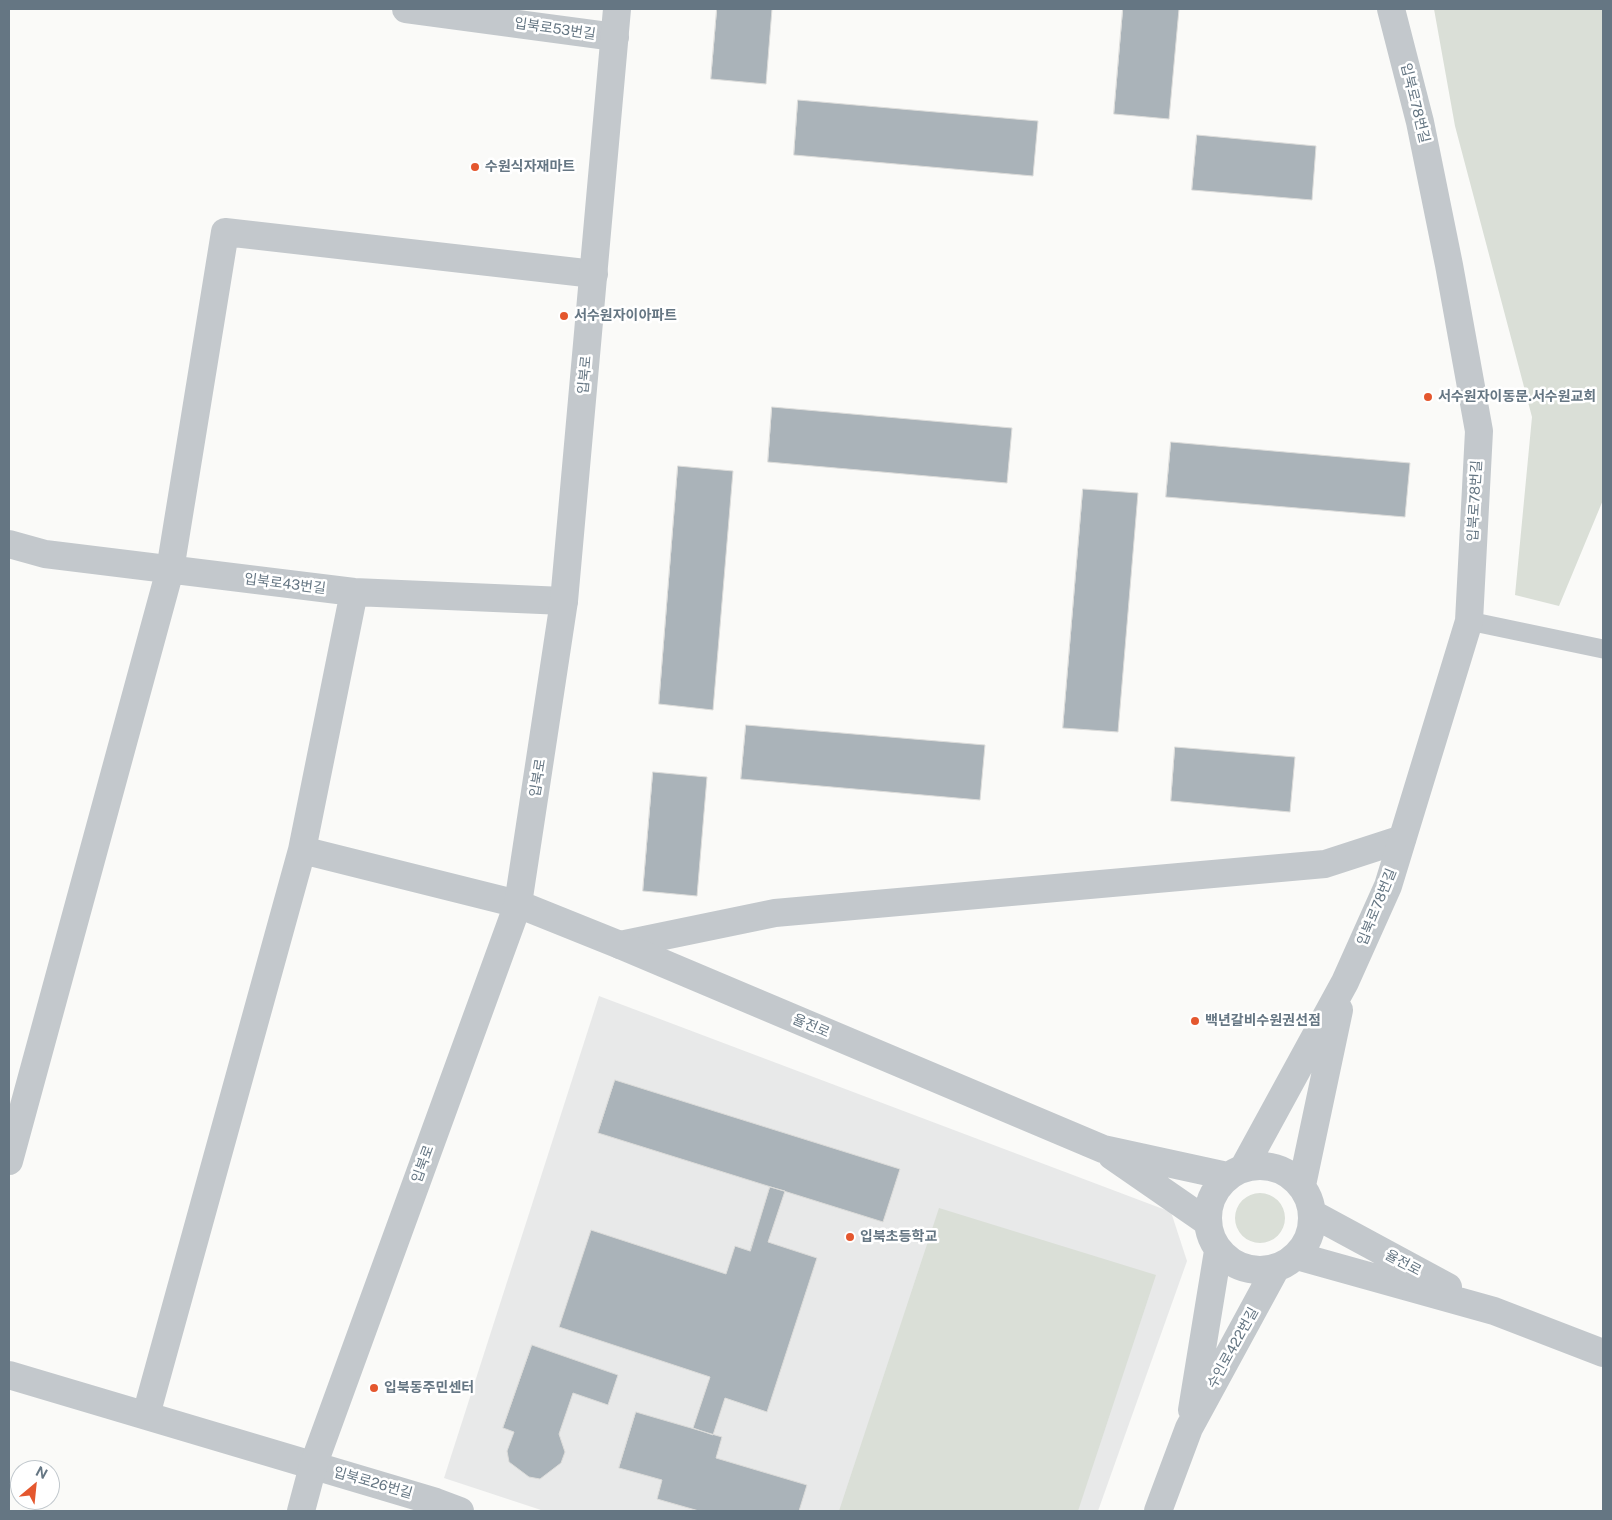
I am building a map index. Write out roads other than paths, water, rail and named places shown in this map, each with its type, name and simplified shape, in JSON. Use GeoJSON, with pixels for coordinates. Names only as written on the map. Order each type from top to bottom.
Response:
{"type":"FeatureCollection","features":[{"type":"Feature","properties":{"kind":"street","name":"입북로53번길"},"geometry":{"type":"LineString","coordinates":[[406,9],[615,37]]}},
{"type":"Feature","properties":{"kind":"street","name":"입북로"},"geometry":{"type":"LineString","coordinates":[[301,1511],[313,1466],[518,904],[564,601],[618,9]]}},
{"type":"Feature","properties":{"kind":"street","name":"입북로78번길"},"geometry":{"type":"LineString","coordinates":[[1345,982],[1388,886],[1469,621],[1479,431],[1449,265],[1420,122],[1391,9]]}},
{"type":"Feature","properties":{"kind":"street"},"geometry":{"type":"LineString","coordinates":[[9,1161],[170,570],[225,232],[594,274]]}},
{"type":"Feature","properties":{"kind":"street","name":"입북로43번길"},"geometry":{"type":"LineString","coordinates":[[9,544],[45,554],[354,592],[564,601]]}},
{"type":"Feature","properties":{"kind":"street"},"geometry":{"type":"LineString","coordinates":[[146,1415],[302,850],[354,592]]}},
{"type":"Feature","properties":{"kind":"street"},"geometry":{"type":"LineString","coordinates":[[620,945],[775,913],[1325,864],[1402,839]]}},
{"type":"Feature","properties":{"kind":"street","name":"율전로"},"geometry":{"type":"LineString","coordinates":[[302,850],[518,904],[620,945],[1103,1150],[1206,1221]]}},
{"type":"Feature","properties":{"kind":"street"},"geometry":{"type":"LineString","coordinates":[[1235,1172],[1265,1165],[1285,1172],[1302,1185],[1309,1199],[1313,1214],[1309,1237],[1286,1262],[1254,1271],[1234,1264],[1218,1251],[1206,1221],[1211,1196],[1235,1172],[1345,982]]}},
{"type":"Feature","properties":{"kind":"street"},"geometry":{"type":"LineString","coordinates":[[1302,1185],[1345,982]]}},
{"type":"Feature","properties":{"kind":"street","name":"율전로"},"geometry":{"type":"LineString","coordinates":[[1103,1150],[1235,1172]]}},
{"type":"Feature","properties":{"kind":"street","name":"율전로"},"geometry":{"type":"LineString","coordinates":[[1313,1214],[1494,1311],[1603,1353]]}},
{"type":"Feature","properties":{"kind":"street","name":"수인로422번길"},"geometry":{"type":"LineString","coordinates":[[1189,1428],[1218,1251]]}},
{"type":"Feature","properties":{"kind":"street","name":"율전로"},"geometry":{"type":"LineString","coordinates":[[1286,1262],[1494,1311]]}},
{"type":"Feature","properties":{"kind":"street","name":"수인로422번길"},"geometry":{"type":"LineString","coordinates":[[1158,1511],[1189,1428],[1286,1262]]}},
{"type":"Feature","properties":{"kind":"street","name":"입북로26번길"},"geometry":{"type":"LineString","coordinates":[[9,1376],[146,1415],[436,1502],[460,1511]]}},
{"type":"Feature","properties":{"kind":"lane"},"geometry":{"type":"LineString","coordinates":[[1469,621],[1603,648]]}},
{"type":"Feature","properties":{"kind":"place","name":"수원식자재마트"},"geometry":{"type":"Point","coordinates":[475,167]}},
{"type":"Feature","properties":{"kind":"place","name":"서수원자이아파트"},"geometry":{"type":"Point","coordinates":[564,316]}},
{"type":"Feature","properties":{"kind":"place","name":"서수원자이동문.서수원교회"},"geometry":{"type":"Point","coordinates":[1428,397]}},
{"type":"Feature","properties":{"kind":"place","name":"백년갈비수원권선점"},"geometry":{"type":"Point","coordinates":[1195,1021]}},
{"type":"Feature","properties":{"kind":"place","name":"입북초등학교"},"geometry":{"type":"Point","coordinates":[850,1237]}},
{"type":"Feature","properties":{"kind":"place","name":"입북동주민센터"},"geometry":{"type":"Point","coordinates":[374,1388]}}]}
